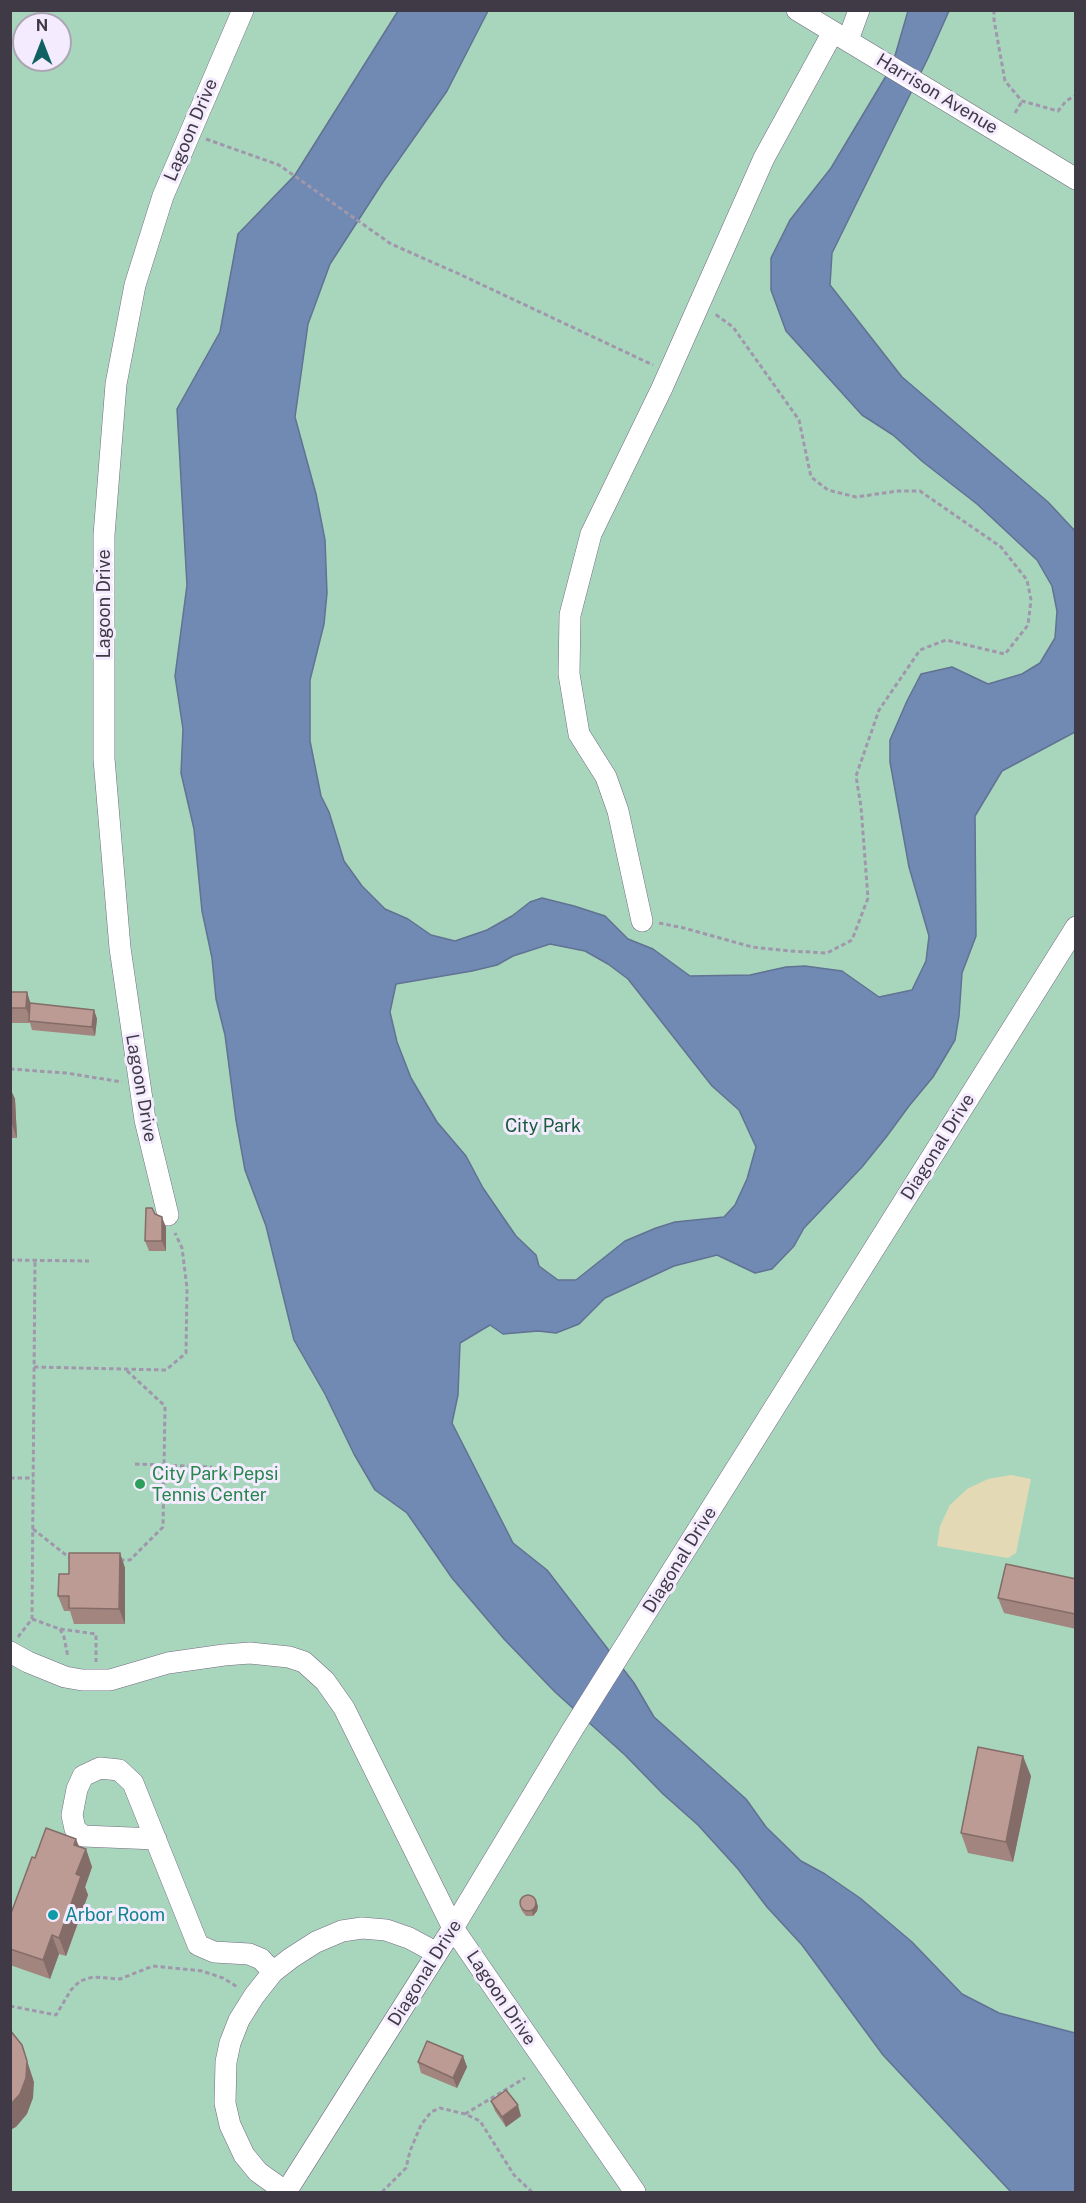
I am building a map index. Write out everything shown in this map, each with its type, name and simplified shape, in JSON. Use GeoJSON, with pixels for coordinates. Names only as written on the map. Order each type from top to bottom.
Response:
{"type":"FeatureCollection","features":[{"type":"Feature","properties":{"kind":"street","name":"Lagoon Drive"},"geometry":{"type":"LineString","coordinates":[[168,1215],[145,1120],[120,948],[104,759],[104,535],[116,384],[135,285],[163,196],[243,10]]}},
{"type":"Feature","properties":{"kind":"street","name":"Harrison Avenue"},"geometry":{"type":"LineString","coordinates":[[797,10],[1076,179]]}},
{"type":"Feature","properties":{"kind":"street"},"geometry":{"type":"LineString","coordinates":[[642,921],[618,811],[606,777],[579,734],[569,674],[570,615],[591,534],[669,372],[764,158],[840,36],[859,10]]}},
{"type":"Feature","properties":{"kind":"street","name":"Diagonal Drive"},"geometry":{"type":"LineString","coordinates":[[286,2193],[453,1928],[571,1732],[626,1648],[1076,927]]}},
{"type":"Feature","properties":{"kind":"street","name":"Lagoon Drive"},"geometry":{"type":"LineString","coordinates":[[14,1645],[28,1662],[65,1677],[82,1680],[110,1680],[168,1664],[224,1655],[250,1653],[289,1657],[304,1662],[325,1681],[354,1727],[453,1928],[635,2193]]}},
{"type":"Feature","properties":{"kind":"street"},"geometry":{"type":"LineString","coordinates":[[156,1839],[198,1946],[214,1952],[249,1953],[261,1959],[273,1972]]}},
{"type":"Feature","properties":{"kind":"street"},"geometry":{"type":"LineString","coordinates":[[286,2193],[258,2172],[244,2155],[230,2126],[225,2103],[224,2078],[230,2043],[239,2020],[254,1996],[273,1972],[316,1942],[342,1931],[362,1928],[386,1930],[402,1935],[437,1953]]}},
{"type":"Feature","properties":{"kind":"path"},"geometry":{"type":"LineString","coordinates":[[994,10],[1005,81],[1022,101],[1058,111],[1066,101],[1076,95]]}},
{"type":"Feature","properties":{"kind":"path"},"geometry":{"type":"LineString","coordinates":[[1015,113],[1022,101]]}},
{"type":"Feature","properties":{"kind":"path"},"geometry":{"type":"LineString","coordinates":[[190,134],[279,165],[392,244],[669,372]]}},
{"type":"Feature","properties":{"kind":"path"},"geometry":{"type":"LineString","coordinates":[[642,921],[684,928],[752,947],[790,951],[827,953],[852,940],[868,898],[861,807],[856,776],[879,710],[920,650],[946,640],[1005,654],[1028,625],[1031,600],[1028,580],[1001,547],[920,491],[898,491],[855,497],[828,490],[811,477],[799,420],[733,327],[713,313],[702,298]]}},
{"type":"Feature","properties":{"kind":"path"},"geometry":{"type":"LineString","coordinates":[[10,1069],[66,1073],[140,1084]]}},
{"type":"Feature","properties":{"kind":"path"},"geometry":{"type":"LineString","coordinates":[[34,1367],[166,1370],[186,1353],[187,1288],[182,1248],[168,1215]]}},
{"type":"Feature","properties":{"kind":"path"},"geometry":{"type":"LineString","coordinates":[[10,1260],[89,1261]]}},
{"type":"Feature","properties":{"kind":"path"},"geometry":{"type":"LineString","coordinates":[[14,1645],[32,1619],[35,1260]]}},
{"type":"Feature","properties":{"kind":"path"},"geometry":{"type":"LineString","coordinates":[[118,1560],[130,1560],[163,1527],[165,1406],[125,1369]]}},
{"type":"Feature","properties":{"kind":"path"},"geometry":{"type":"LineString","coordinates":[[135,1464],[212,1467]]}},
{"type":"Feature","properties":{"kind":"path"},"geometry":{"type":"LineString","coordinates":[[10,1478],[33,1478]]}},
{"type":"Feature","properties":{"kind":"path"},"geometry":{"type":"LineString","coordinates":[[33,1529],[71,1559]]}},
{"type":"Feature","properties":{"kind":"path"},"geometry":{"type":"LineString","coordinates":[[32,1619],[60,1629],[96,1634],[96,1671]]}},
{"type":"Feature","properties":{"kind":"path"},"geometry":{"type":"LineString","coordinates":[[60,1629],[64,1636],[68,1659]]}},
{"type":"Feature","properties":{"kind":"path"},"geometry":{"type":"LineString","coordinates":[[10,2006],[56,2015],[71,1990],[80,1981],[93,1977],[120,1979],[153,1966],[202,1971],[223,1978]]}},
{"type":"Feature","properties":{"kind":"path"},"geometry":{"type":"LineString","coordinates":[[465,2114],[525,2078]]}},
{"type":"Feature","properties":{"kind":"path"},"geometry":{"type":"LineString","coordinates":[[382,2193],[406,2168],[410,2151],[421,2125],[431,2112],[440,2108],[465,2114],[480,2121],[514,2175],[532,2193]]}},
{"type":"Feature","properties":{"kind":"green space","name":"City Park"},"geometry":{"type":"Polygon","coordinates":[[[11,11],[1075,11],[1075,2192],[11,2192],[11,11]]]}},
{"type":"Feature","properties":{"kind":"sand"},"geometry":{"type":"Polygon","coordinates":[[[1011,1475],[1031,1479],[1016,1553],[1008,1558],[937,1546],[940,1526],[950,1505],[967,1489],[988,1479],[1011,1475]]]}},
{"type":"Feature","properties":{"kind":"water"},"geometry":{"type":"Polygon","coordinates":[[[398,11],[488,11],[447,91],[383,182],[330,264],[308,324],[295,417],[316,494],[325,540],[327,593],[324,624],[310,680],[310,741],[321,796],[329,812],[344,861],[362,886],[385,909],[408,919],[431,935],[455,941],[487,930],[512,916],[530,902],[542,898],[605,916],[628,939],[653,949],[690,976],[750,975],[786,967],[805,966],[842,971],[879,997],[912,990],[926,961],[929,936],[909,867],[890,762],[890,740],[921,674],[952,667],[988,684],[1022,674],[1040,663],[1055,638],[1057,611],[1052,586],[1037,560],[977,504],[923,462],[893,435],[862,415],[786,331],[771,290],[771,258],[790,220],[831,168],[892,66],[908,11],[949,11],[832,253],[830,285],[902,377],[1048,502],[1075,531],[1075,732],[1002,771],[975,816],[976,936],[962,973],[955,1040],[933,1077],[887,1136],[862,1167],[804,1228],[794,1246],[772,1269],[755,1273],[717,1255],[674,1266],[605,1298],[579,1324],[556,1333],[538,1331],[503,1334],[490,1325],[460,1343],[458,1395],[452,1423],[513,1543],[547,1570],[634,1683],[654,1717],[746,1799],[766,1827],[801,1861],[860,1898],[912,1942],[962,1994],[999,2013],[1075,2033],[1075,2192],[1011,2192],[883,2055],[802,1945],[767,1907],[738,1869],[698,1825],[555,1692],[504,1639],[452,1578],[407,1513],[375,1490],[294,1340],[266,1226],[245,1170],[236,1120],[225,1035],[216,999],[212,958],[202,911],[194,829],[181,773],[183,729],[175,676],[187,585],[177,409],[220,332],[238,234],[295,175],[398,11]],[[550,944],[513,956],[497,965],[396,984],[390,1012],[397,1042],[411,1078],[437,1122],[466,1156],[483,1188],[516,1236],[536,1255],[539,1266],[558,1280],[576,1280],[625,1241],[656,1228],[675,1222],[724,1217],[735,1205],[747,1179],[756,1147],[739,1110],[712,1086],[628,979],[585,951],[550,944]]]}},
{"type":"Feature","properties":{"kind":"building"},"geometry":{"type":"Polygon","coordinates":[[[10,992],[27,992],[26,1008],[10,1008],[10,992]]]}},
{"type":"Feature","properties":{"kind":"building"},"geometry":{"type":"Polygon","coordinates":[[[30,1003],[94,1010],[92,1027],[29,1021],[30,1003]]]}},
{"type":"Feature","properties":{"kind":"building"},"geometry":{"type":"Polygon","coordinates":[[[146,1208],[152,1208],[155,1214],[162,1217],[162,1241],[145,1241],[146,1208]]]}},
{"type":"Feature","properties":{"kind":"building"},"geometry":{"type":"Polygon","coordinates":[[[69,1553],[120,1553],[119,1609],[69,1608],[69,1596],[58,1596],[59,1574],[69,1574],[69,1553]]]}},
{"type":"Feature","properties":{"kind":"building"},"geometry":{"type":"Polygon","coordinates":[[[1006,1564],[1076,1579],[1075,1614],[998,1598],[1006,1564]]]}},
{"type":"Feature","properties":{"kind":"building"},"geometry":{"type":"Polygon","coordinates":[[[978,1747],[1023,1756],[1006,1842],[961,1833],[978,1747]]]}},
{"type":"Feature","properties":{"kind":"building","name":"Arbor Room"},"geometry":{"type":"Polygon","coordinates":[[[46,1828],[76,1839],[74,1845],[86,1849],[76,1874],[81,1876],[59,1938],[52,1935],[43,1960],[10,1949],[10,1916],[32,1857],[35,1858],[46,1828]]]}},
{"type":"Feature","properties":{"kind":"building"},"geometry":{"type":"Polygon","coordinates":[[[528,1895],[534,1897],[536,1903],[534,1909],[528,1911],[522,1909],[520,1903],[522,1897],[528,1895]]]}},
{"type":"Feature","properties":{"kind":"building"},"geometry":{"type":"Polygon","coordinates":[[[10,2030],[22,2045],[27,2061],[26,2078],[20,2094],[10,2105],[10,2030]]]}},
{"type":"Feature","properties":{"kind":"building"},"geometry":{"type":"Polygon","coordinates":[[[427,2041],[463,2056],[453,2078],[418,2062],[427,2041]]]}},
{"type":"Feature","properties":{"kind":"building"},"geometry":{"type":"Polygon","coordinates":[[[506,2090],[518,2105],[502,2117],[491,2101],[506,2090]]]}},
{"type":"Feature","properties":{"kind":"place","name":"City Park Pepsi Tennis Center"},"geometry":{"type":"Point","coordinates":[140,1484]}},
{"type":"Feature","properties":{"kind":"place","name":"Arbor Room"},"geometry":{"type":"Point","coordinates":[53,1915]}}]}
